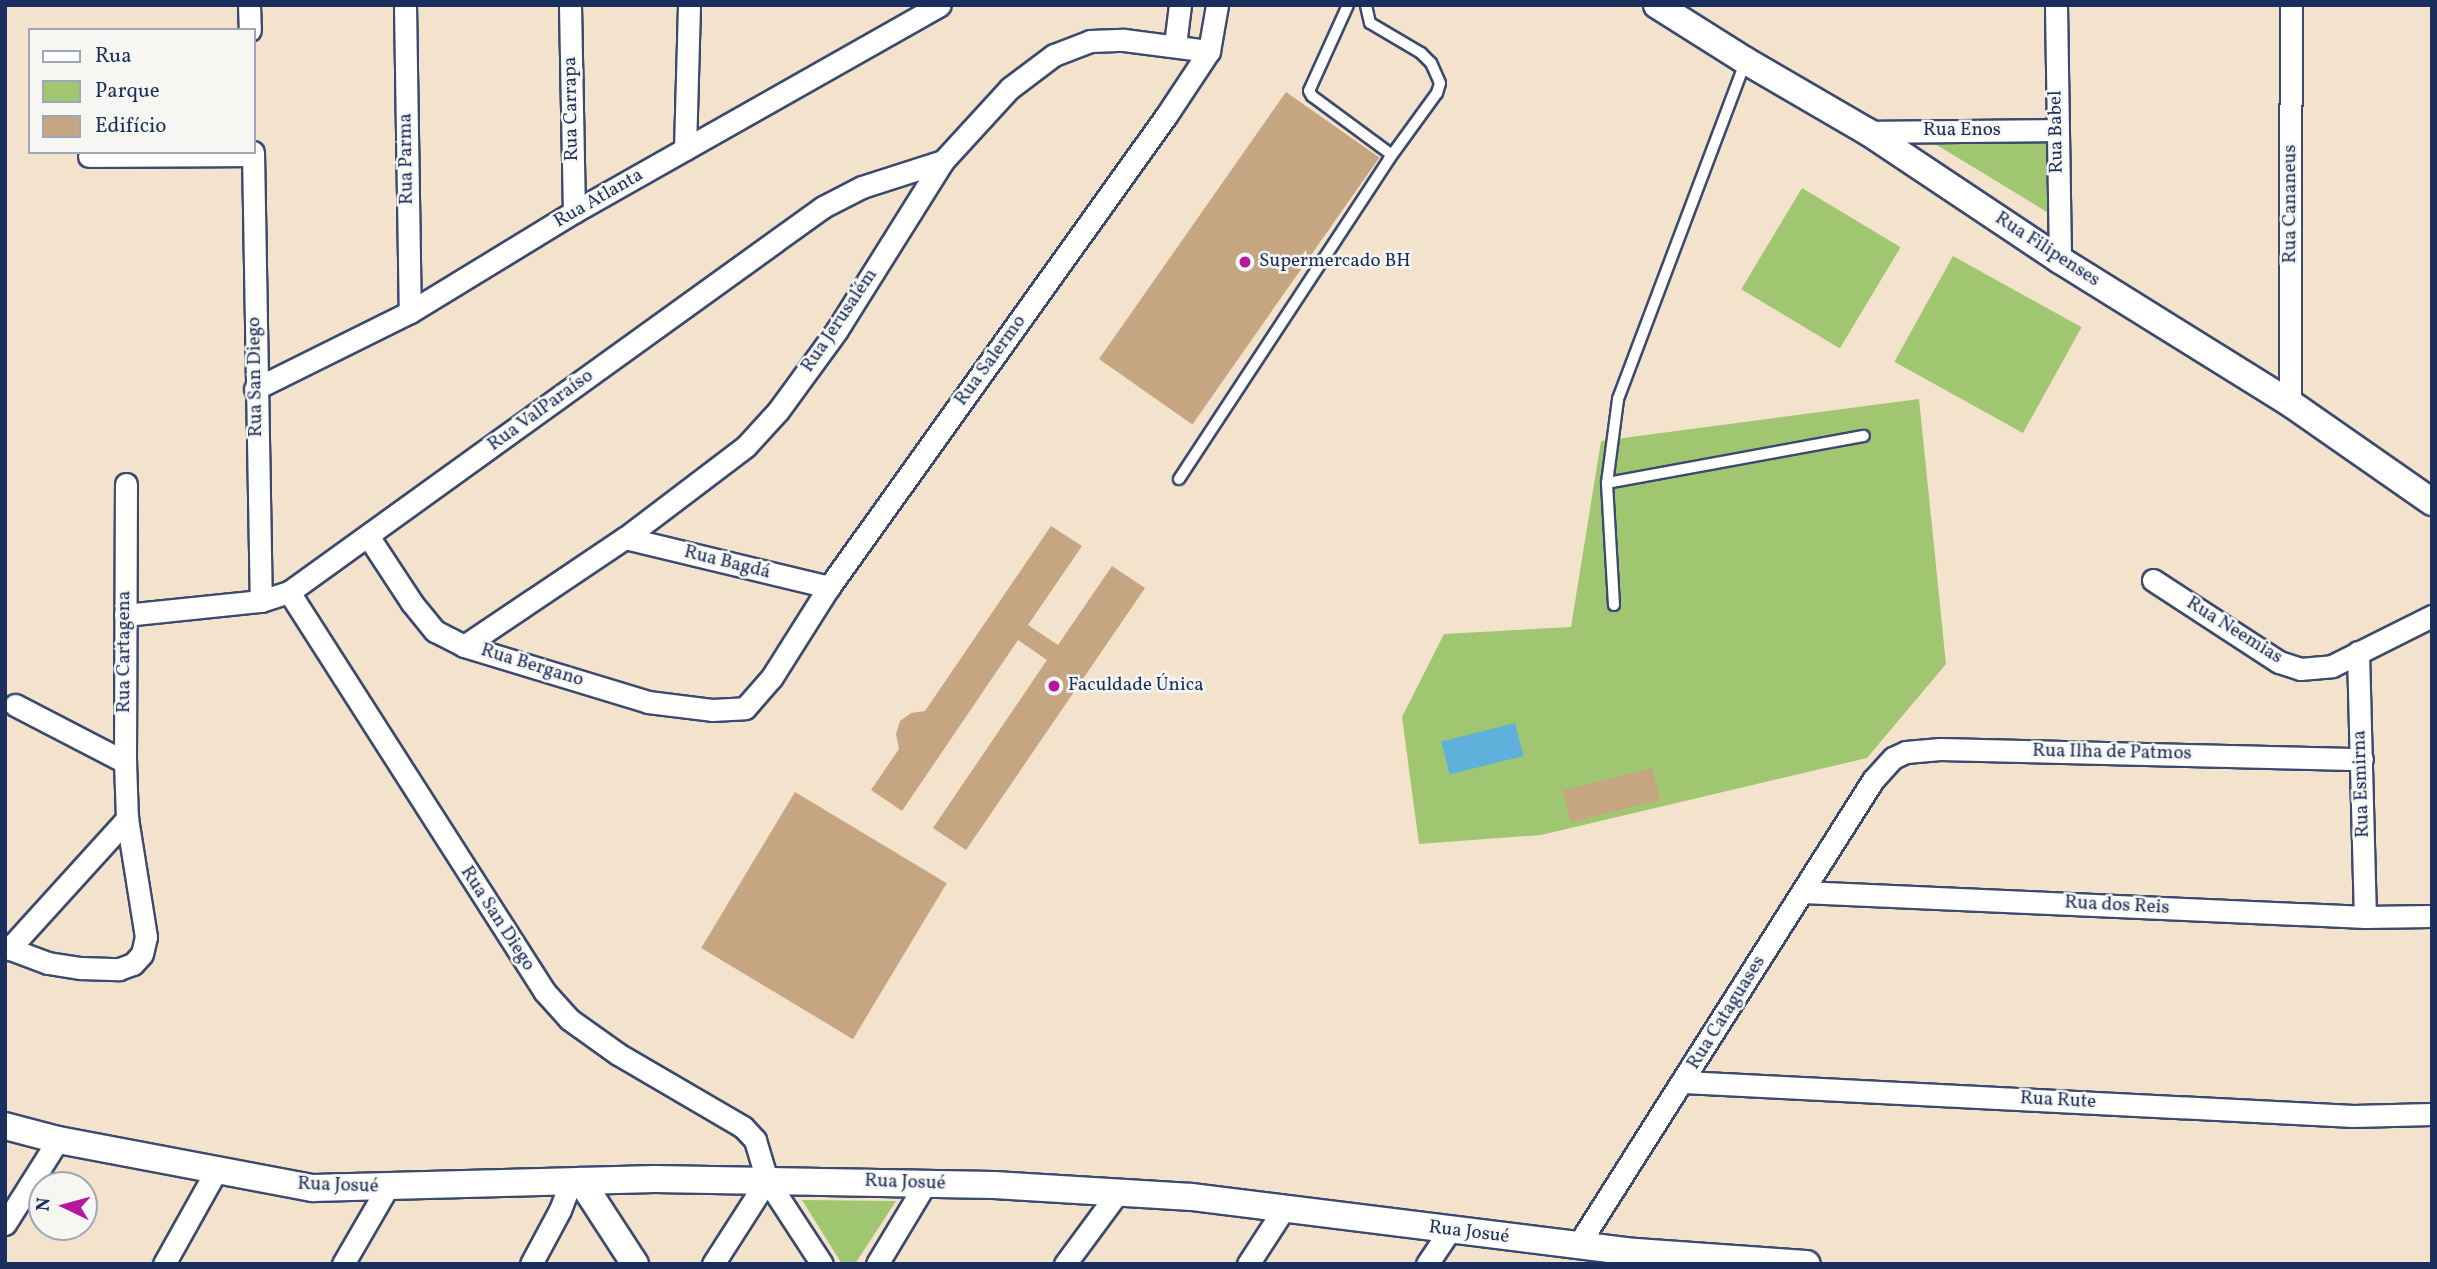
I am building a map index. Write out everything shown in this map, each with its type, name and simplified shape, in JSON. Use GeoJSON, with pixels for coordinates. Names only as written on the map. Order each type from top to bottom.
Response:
{"type":"FeatureCollection","features":[{"type":"Feature","properties":{"kind":"street"},"geometry":{"type":"LineString","coordinates":[[249,5],[250,28]]}},
{"type":"Feature","properties":{"kind":"street","name":"Rua Parma"},"geometry":{"type":"LineString","coordinates":[[405,5],[410,312]]}},
{"type":"Feature","properties":{"kind":"street","name":"Rua Carrapa"},"geometry":{"type":"LineString","coordinates":[[569,5],[574,212]]}},
{"type":"Feature","properties":{"kind":"street"},"geometry":{"type":"LineString","coordinates":[[685,149],[689,5]]}},
{"type":"Feature","properties":{"kind":"street","name":"Rua Atlanta"},"geometry":{"type":"LineString","coordinates":[[255,389],[410,312],[574,212],[940,5]]}},
{"type":"Feature","properties":{"kind":"street"},"geometry":{"type":"LineString","coordinates":[[1175,45],[1180,5]]}},
{"type":"Feature","properties":{"kind":"street","name":"Rua Salermo"},"geometry":{"type":"LineString","coordinates":[[745,708],[772,677],[829,587],[1166,117],[1209,51],[1217,5]]}},
{"type":"Feature","properties":{"kind":"street","name":"Rua Filipenses"},"geometry":{"type":"LineString","coordinates":[[1657,5],[1868,132],[2060,260],[2290,403],[2432,502]]}},
{"type":"Feature","properties":{"kind":"street","name":"Rua Babel"},"geometry":{"type":"LineString","coordinates":[[2056,5],[2060,260]]}},
{"type":"Feature","properties":{"kind":"street","name":"Rua Cananeus"},"geometry":{"type":"LineString","coordinates":[[2290,403],[2291,5]]}},
{"type":"Feature","properties":{"kind":"street","name":"Rua Jerusalém"},"geometry":{"type":"LineString","coordinates":[[464,646],[625,538],[746,446],[778,411],[838,330],[943,161],[1010,88],[1054,55],[1090,41],[1124,40],[1209,51]]}},
{"type":"Feature","properties":{"kind":"street","name":"Rua Enos"},"geometry":{"type":"LineString","coordinates":[[1868,132],[2057,131]]}},
{"type":"Feature","properties":{"kind":"street"},"geometry":{"type":"LineString","coordinates":[[89,156],[253,154]]}},
{"type":"Feature","properties":{"kind":"street","name":"Rua San Diego"},"geometry":{"type":"LineString","coordinates":[[253,154],[255,389],[261,601]]}},
{"type":"Feature","properties":{"kind":"street","name":"Rua ValParaíso"},"geometry":{"type":"LineString","coordinates":[[125,615],[261,601],[289,592],[823,207],[862,187],[943,161]]}},
{"type":"Feature","properties":{"kind":"street","name":"Rua Cartagena"},"geometry":{"type":"LineString","coordinates":[[126,484],[125,762],[127,820],[146,937],[142,954],[133,964],[119,969],[82,968],[48,963],[7,948],[127,820]]}},
{"type":"Feature","properties":{"kind":"street","name":"Rua Bergano"},"geometry":{"type":"LineString","coordinates":[[368,536],[411,603],[435,631],[464,646],[648,702],[712,710],[745,708]]}},
{"type":"Feature","properties":{"kind":"street","name":"Rua Bagdá"},"geometry":{"type":"LineString","coordinates":[[625,538],[829,587]]}},
{"type":"Feature","properties":{"kind":"street","name":"Rua Neemias"},"geometry":{"type":"LineString","coordinates":[[2154,580],[2279,662],[2300,669],[2332,666],[2432,616]]}},
{"type":"Feature","properties":{"kind":"street","name":"Rua San Diego"},"geometry":{"type":"LineString","coordinates":[[289,592],[544,991],[569,1019],[618,1054],[743,1127],[755,1139],[767,1180],[822,1264]]}},
{"type":"Feature","properties":{"kind":"street","name":"Rua Esmirna"},"geometry":{"type":"LineString","coordinates":[[2358,652],[2365,917]]}},
{"type":"Feature","properties":{"kind":"street"},"geometry":{"type":"LineString","coordinates":[[15,705],[125,762]]}},
{"type":"Feature","properties":{"kind":"street","name":"Rua Ilha de Patmos"},"geometry":{"type":"LineString","coordinates":[[1873,780],[1884,765],[1906,752],[1940,749],[2362,759]]}},
{"type":"Feature","properties":{"kind":"street","name":"Rua Cataguases"},"geometry":{"type":"LineString","coordinates":[[1578,1245],[1684,1082],[1873,780]]}},
{"type":"Feature","properties":{"kind":"street","name":"Rua dos Reis"},"geometry":{"type":"LineString","coordinates":[[1802,892],[2365,917],[2432,916]]}},
{"type":"Feature","properties":{"kind":"street","name":"Rua Rute"},"geometry":{"type":"LineString","coordinates":[[1684,1082],[2353,1116],[2432,1114]]}},
{"type":"Feature","properties":{"kind":"street","name":"Rua Josué"},"geometry":{"type":"LineString","coordinates":[[5,1126],[58,1140],[313,1188],[387,1188],[489,1182],[767,1180],[1118,1192],[1285,1207],[1449,1231],[1578,1245],[1631,1258],[1807,1264]]}},
{"type":"Feature","properties":{"kind":"street"},"geometry":{"type":"LineString","coordinates":[[5,1224],[58,1140]]}},
{"type":"Feature","properties":{"kind":"street"},"geometry":{"type":"LineString","coordinates":[[164,1264],[216,1171]]}},
{"type":"Feature","properties":{"kind":"street"},"geometry":{"type":"LineString","coordinates":[[713,1264],[767,1180]]}},
{"type":"Feature","properties":{"kind":"street"},"geometry":{"type":"LineString","coordinates":[[531,1264],[576,1181],[635,1264]]}},
{"type":"Feature","properties":{"kind":"street"},"geometry":{"type":"LineString","coordinates":[[877,1264],[925,1184]]}},
{"type":"Feature","properties":{"kind":"street"},"geometry":{"type":"LineString","coordinates":[[343,1264],[387,1188]]}},
{"type":"Feature","properties":{"kind":"street"},"geometry":{"type":"LineString","coordinates":[[1065,1264],[1118,1192]]}},
{"type":"Feature","properties":{"kind":"street"},"geometry":{"type":"LineString","coordinates":[[1248,1264],[1285,1207]]}},
{"type":"Feature","properties":{"kind":"street"},"geometry":{"type":"LineString","coordinates":[[1427,1264],[1449,1231]]}},
{"type":"Feature","properties":{"kind":"lane"},"geometry":{"type":"LineString","coordinates":[[1348,5],[1309,91],[1312,96],[1392,155]]}},
{"type":"Feature","properties":{"kind":"lane"},"geometry":{"type":"LineString","coordinates":[[1180,480],[1392,155],[1437,93],[1440,83],[1431,63],[1422,53],[1370,23],[1366,5]]}},
{"type":"Feature","properties":{"kind":"lane"},"geometry":{"type":"LineString","coordinates":[[1614,605],[1607,483],[1618,399],[1746,61]]}},
{"type":"Feature","properties":{"kind":"lane"},"geometry":{"type":"LineString","coordinates":[[1607,483],[1864,436]]}},
{"type":"Feature","properties":{"kind":"green space"},"geometry":{"type":"Polygon","coordinates":[[[1917,133],[2067,138],[2070,226],[1917,133]]]}},
{"type":"Feature","properties":{"kind":"green space"},"geometry":{"type":"Polygon","coordinates":[[[1802,188],[1901,247],[1840,348],[1741,289],[1802,188]]]}},
{"type":"Feature","properties":{"kind":"green space"},"geometry":{"type":"Polygon","coordinates":[[[1953,256],[2082,327],[2023,433],[1894,362],[1953,256]]]}},
{"type":"Feature","properties":{"kind":"green space"},"geometry":{"type":"Polygon","coordinates":[[[1919,399],[1946,664],[1867,758],[1541,835],[1419,844],[1402,717],[1444,634],[1571,627],[1601,441],[1919,399]]]}},
{"type":"Feature","properties":{"kind":"green space"},"geometry":{"type":"Polygon","coordinates":[[[802,1200],[896,1201],[855,1264],[842,1264],[802,1200]]]}},
{"type":"Feature","properties":{"kind":"water"},"geometry":{"type":"Polygon","coordinates":[[[1515,723],[1523,756],[1449,774],[1441,741],[1515,723]]]}},
{"type":"Feature","properties":{"kind":"building","name":"Supermercado BH"},"geometry":{"type":"Polygon","coordinates":[[[1286,92],[1379,157],[1192,424],[1099,359],[1286,92]]]}},
{"type":"Feature","properties":{"kind":"building","name":"Faculdade Única"},"geometry":{"type":"Polygon","coordinates":[[[1051,526],[1082,546],[1028,625],[1058,645],[1112,566],[1145,588],[966,850],[933,828],[1047,660],[1018,640],[902,811],[871,790],[899,749],[896,734],[900,721],[911,713],[925,711],[1051,526]]]}},
{"type":"Feature","properties":{"kind":"building"},"geometry":{"type":"Polygon","coordinates":[[[1652,768],[1660,800],[1571,822],[1563,790],[1652,768]]]}},
{"type":"Feature","properties":{"kind":"building"},"geometry":{"type":"Polygon","coordinates":[[[795,792],[947,883],[853,1039],[701,948],[795,792]]]}},
{"type":"Feature","properties":{"kind":"place","name":"Supermercado BH"},"geometry":{"type":"Point","coordinates":[1245,262]}},
{"type":"Feature","properties":{"kind":"place","name":"Faculdade Única"},"geometry":{"type":"Point","coordinates":[1054,686]}}]}
